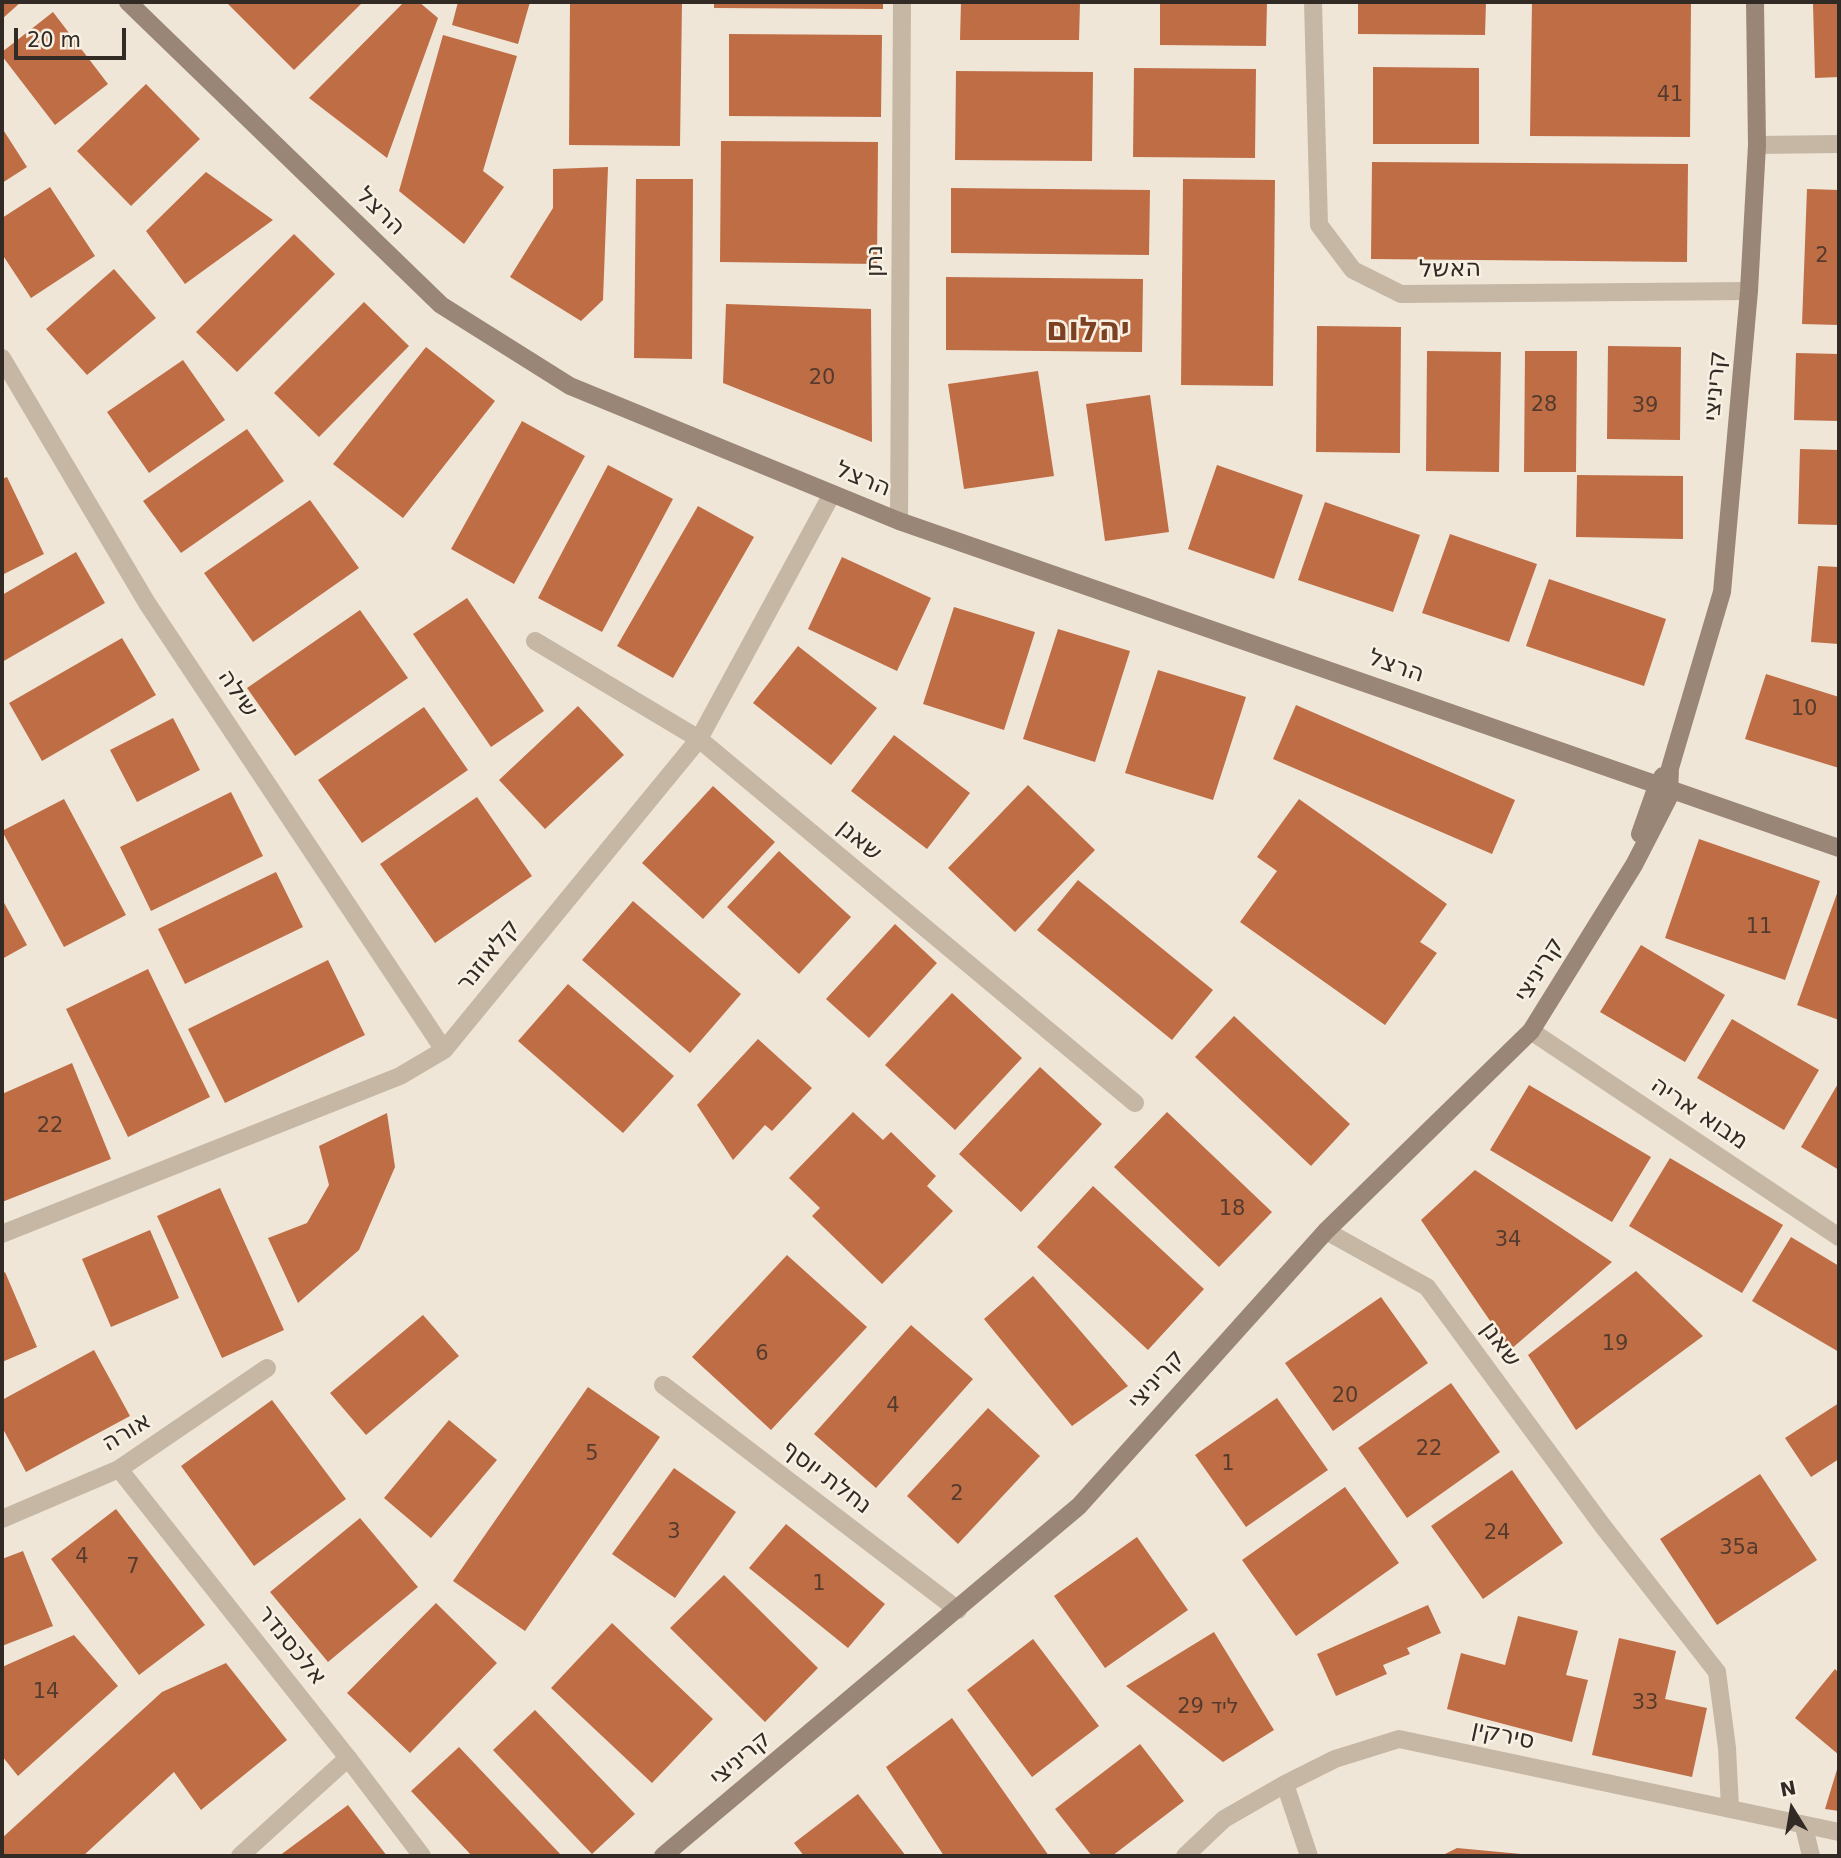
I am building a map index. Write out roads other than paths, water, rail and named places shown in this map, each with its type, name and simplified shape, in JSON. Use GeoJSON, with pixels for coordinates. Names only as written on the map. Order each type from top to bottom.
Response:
{"type":"FeatureCollection","features":[{"type":"Feature","properties":{"kind":"street","name":"הרצל"},"geometry":{"type":"LineString","coordinates":[[128,2],[441,305],[570,386],[899,521],[1663,790],[1839,848]]}},
{"type":"Feature","properties":{"kind":"street","name":"נתן"},"geometry":{"type":"LineString","coordinates":[[899,521],[902,2]]}},
{"type":"Feature","properties":{"kind":"street","name":"האשל"},"geometry":{"type":"LineString","coordinates":[[1313,2],[1319,225],[1353,270],[1401,295],[1749,291]]}},
{"type":"Feature","properties":{"kind":"street","name":"קריניצי"},"geometry":{"type":"LineString","coordinates":[[663,1856],[1079,1506],[1326,1231],[1531,1031],[1625,878],[1663,790],[1722,592],[1749,291],[1757,145],[1755,2]]}},
{"type":"Feature","properties":{"kind":"street"},"geometry":{"type":"LineString","coordinates":[[1757,145],[1839,144]]}},
{"type":"Feature","properties":{"kind":"street","name":"שילה"},"geometry":{"type":"LineString","coordinates":[[2,358],[147,603],[444,1050]]}},
{"type":"Feature","properties":{"kind":"street","name":"קלאוזנר"},"geometry":{"type":"LineString","coordinates":[[2,1234],[400,1076],[444,1050],[699,739],[832,494]]}},
{"type":"Feature","properties":{"kind":"street","name":"שאנן"},"geometry":{"type":"LineString","coordinates":[[535,641],[699,739],[1135,1103]]}},
{"type":"Feature","properties":{"kind":"street","name":"מבוא אריה"},"geometry":{"type":"LineString","coordinates":[[1531,1031],[1839,1237]]}},
{"type":"Feature","properties":{"kind":"street","name":"שאנן"},"geometry":{"type":"LineString","coordinates":[[1326,1231],[1427,1287],[1602,1525],[1717,1672],[1727,1748],[1730,1808]]}},
{"type":"Feature","properties":{"kind":"street","name":"אורה"},"geometry":{"type":"LineString","coordinates":[[2,1519],[119,1469],[267,1368]]}},
{"type":"Feature","properties":{"kind":"street","name":"נחלת יוסף"},"geometry":{"type":"LineString","coordinates":[[663,1385],[958,1610]]}},
{"type":"Feature","properties":{"kind":"street","name":"אלכסנדר"},"geometry":{"type":"LineString","coordinates":[[119,1469],[348,1758],[422,1856]]}},
{"type":"Feature","properties":{"kind":"street","name":"סירקין"},"geometry":{"type":"LineString","coordinates":[[1185,1856],[1224,1819],[1285,1784],[1335,1759],[1399,1739],[1730,1808],[1804,1827],[1839,1832]]}},
{"type":"Feature","properties":{"kind":"street"},"geometry":{"type":"LineString","coordinates":[[240,1856],[348,1758]]}},
{"type":"Feature","properties":{"kind":"street"},"geometry":{"type":"LineString","coordinates":[[1285,1784],[1309,1856]]}},
{"type":"Feature","properties":{"kind":"street"},"geometry":{"type":"LineString","coordinates":[[1804,1827],[1811,1856]]}},
{"type":"Feature","properties":{"kind":"district","name":"יהלום"},"geometry":{"type":"Point","coordinates":[1088,332]}}]}
